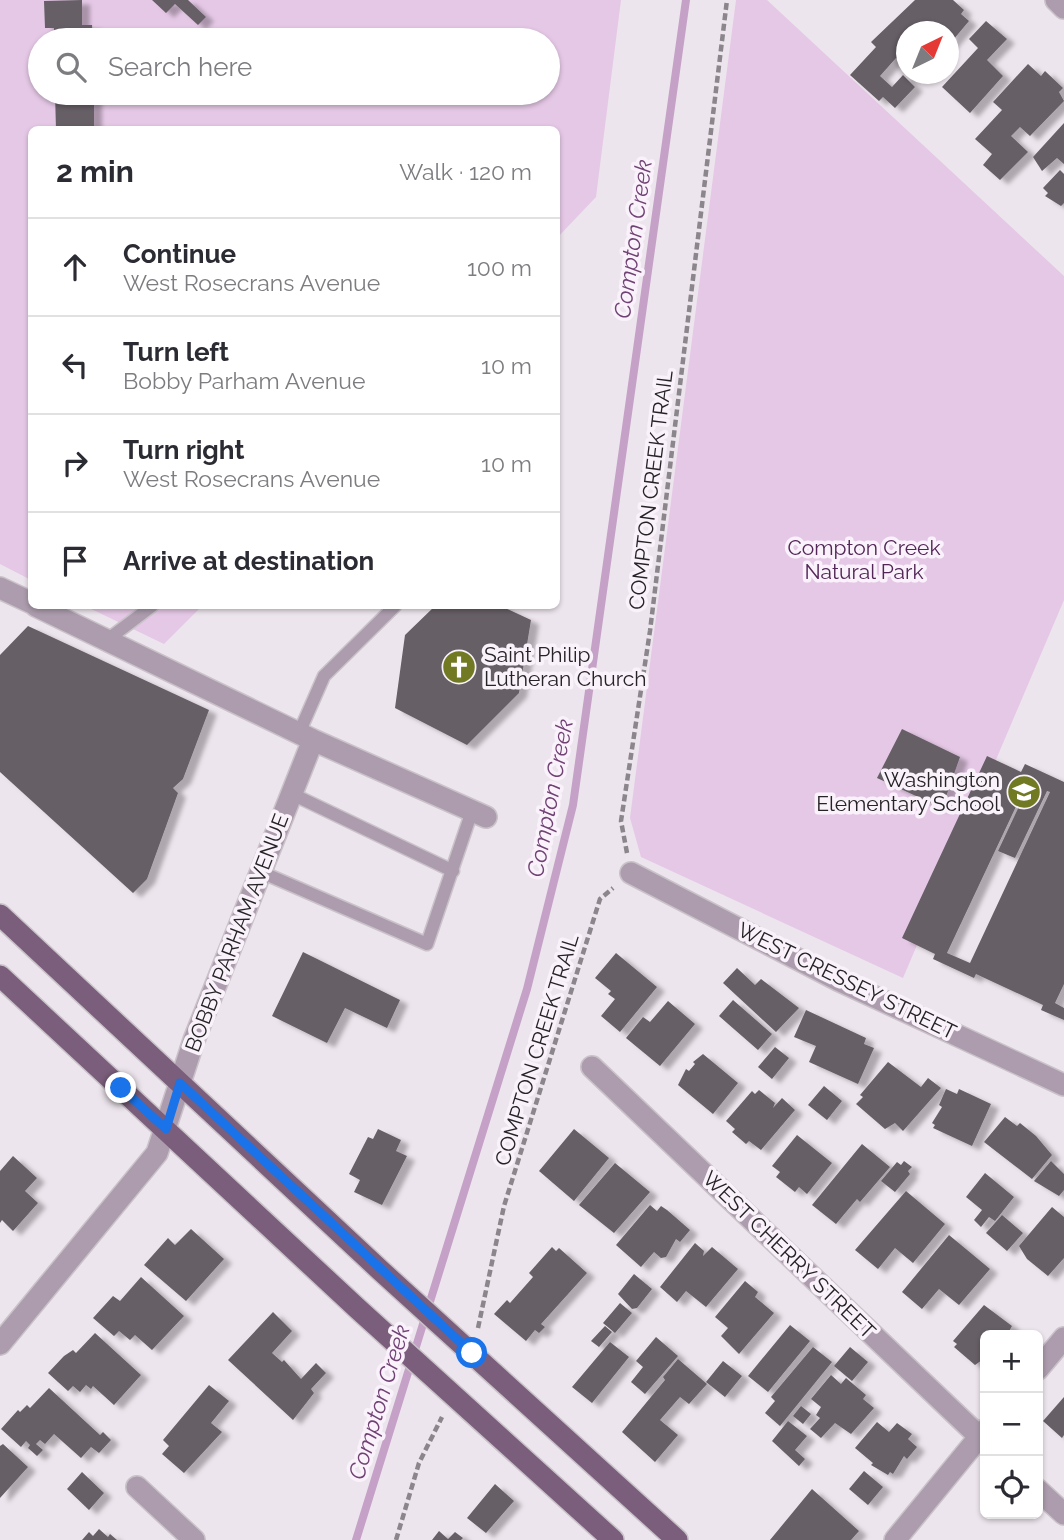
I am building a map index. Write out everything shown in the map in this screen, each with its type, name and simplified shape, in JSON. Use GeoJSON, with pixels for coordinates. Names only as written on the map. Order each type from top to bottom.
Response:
{"type":"FeatureCollection","features":[{"type":"Feature","properties":{"kind":"main road"},"geometry":{"type":"LineString","coordinates":[[0,915],[380,1270],[472,1339],[677,1540]]}},
{"type":"Feature","properties":{"kind":"main road"},"geometry":{"type":"LineString","coordinates":[[0,976],[358,1309],[613,1540]]}},
{"type":"Feature","properties":{"kind":"street"},"geometry":{"type":"LineString","coordinates":[[1056,0],[1064,8]]}},
{"type":"Feature","properties":{"kind":"street"},"geometry":{"type":"LineString","coordinates":[[0,588],[28,601]]}},
{"type":"Feature","properties":{"kind":"street"},"geometry":{"type":"LineString","coordinates":[[44,609],[306,736],[479,814]]}},
{"type":"Feature","properties":{"kind":"street","name":"BOBBY PARHAM AVENUE"},"geometry":{"type":"LineString","coordinates":[[2,1339],[157,1153],[180,1083],[292,794],[306,736]]}},
{"type":"Feature","properties":{"kind":"street","name":"WEST CRESSEY STREET"},"geometry":{"type":"LineString","coordinates":[[631,873],[838,980],[1064,1086]]}},
{"type":"Feature","properties":{"kind":"street","name":"WEST CHERRY STREET"},"geometry":{"type":"LineString","coordinates":[[592,1067],[980,1433]]}},
{"type":"Feature","properties":{"kind":"street"},"geometry":{"type":"LineString","coordinates":[[1043,1363],[1064,1338]]}},
{"type":"Feature","properties":{"kind":"street"},"geometry":{"type":"LineString","coordinates":[[895,1540],[980,1440]]}},
{"type":"Feature","properties":{"kind":"street"},"geometry":{"type":"LineString","coordinates":[[137,1487],[194,1540]]}},
{"type":"Feature","properties":{"kind":"street"},"geometry":{"type":"LineString","coordinates":[[1043,1495],[1064,1514]]}},
{"type":"Feature","properties":{"kind":"lane"},"geometry":{"type":"LineString","coordinates":[[107,640],[148,609]]}},
{"type":"Feature","properties":{"kind":"lane"},"geometry":{"type":"LineString","coordinates":[[306,736],[324,676],[392,609]]}},
{"type":"Feature","properties":{"kind":"lane"},"geometry":{"type":"LineString","coordinates":[[292,794],[453,871]]}},
{"type":"Feature","properties":{"kind":"lane"},"geometry":{"type":"LineString","coordinates":[[261,872],[427,944],[453,871],[479,814]]}},
{"type":"Feature","properties":{"kind":"path","name":"COMPTON CREEK TRAIL"},"geometry":{"type":"LineString","coordinates":[[472,1339],[504,1206],[600,899],[631,873],[621,821],[650,631],[727,0]]}},
{"type":"Feature","properties":{"kind":"path"},"geometry":{"type":"LineString","coordinates":[[396,1540],[419,1463],[444,1412]]}},
{"type":"Feature","properties":{"kind":"green space"},"geometry":{"type":"Polygon","coordinates":[[[0,0],[621,0],[596,197],[560,235],[560,126],[28,126],[28,578],[0,564],[0,0]]]}},
{"type":"Feature","properties":{"kind":"green space","name":"Compton Creek Natural Park"},"geometry":{"type":"Polygon","coordinates":[[[736,0],[767,0],[1064,276],[1064,600],[903,978],[641,857],[630,818],[736,0]]]}},
{"type":"Feature","properties":{"kind":"green space"},"geometry":{"type":"Polygon","coordinates":[[[91,609],[199,609],[164,644],[91,609]]]}},
{"type":"Feature","properties":{"kind":"building"},"geometry":{"type":"Polygon","coordinates":[[[82,0],[82,25],[92,25],[92,28],[45,28],[44,1],[82,0]]]}},
{"type":"Feature","properties":{"kind":"building"},"geometry":{"type":"Polygon","coordinates":[[[152,0],[188,0],[206,17],[198,25],[175,4],[166,13],[152,0]]]}},
{"type":"Feature","properties":{"kind":"building"},"geometry":{"type":"Polygon","coordinates":[[[915,0],[953,0],[964,10],[961,14],[969,21],[959,33],[959,21],[896,21],[896,58],[880,76],[892,87],[896,83],[912,84],[915,87],[895,108],[883,97],[879,101],[850,75],[876,47],[871,42],[915,0]]]}},
{"type":"Feature","properties":{"kind":"building"},"geometry":{"type":"Polygon","coordinates":[[[986,21],[1007,39],[987,60],[1003,76],[970,113],[942,87],[945,84],[959,84],[959,69],[978,48],[969,39],[986,21]]]}},
{"type":"Feature","properties":{"kind":"building"},"geometry":{"type":"Polygon","coordinates":[[[1028,64],[1041,76],[1045,71],[1063,88],[1059,92],[1064,101],[1030,136],[1020,127],[1011,136],[1028,152],[1000,180],[983,165],[992,154],[975,139],[1002,110],[993,102],[1028,64]]]}},
{"type":"Feature","properties":{"kind":"building"},"geometry":{"type":"Polygon","coordinates":[[[55,105],[94,105],[94,126],[56,126],[55,105]]]}},
{"type":"Feature","properties":{"kind":"building"},"geometry":{"type":"Polygon","coordinates":[[[1064,123],[1064,164],[1057,158],[1042,171],[1033,157],[1064,123]]]}},
{"type":"Feature","properties":{"kind":"building"},"geometry":{"type":"Polygon","coordinates":[[[1060,170],[1064,174],[1064,203],[1061,206],[1045,196],[1048,193],[1043,188],[1060,170]]]}},
{"type":"Feature","properties":{"kind":"building"},"geometry":{"type":"Polygon","coordinates":[[[432,609],[507,609],[531,620],[519,693],[467,745],[395,708],[405,635],[432,609]]]}},
{"type":"Feature","properties":{"kind":"building"},"geometry":{"type":"Polygon","coordinates":[[[28,626],[209,710],[183,779],[173,788],[178,793],[147,879],[133,893],[0,772],[0,655],[28,626]]]}},
{"type":"Feature","properties":{"kind":"building"},"geometry":{"type":"Polygon","coordinates":[[[902,729],[960,757],[942,808],[877,778],[902,729]]]}},
{"type":"Feature","properties":{"kind":"building"},"geometry":{"type":"Polygon","coordinates":[[[987,756],[1021,772],[1025,764],[1064,782],[1064,984],[1055,1003],[1064,1008],[1064,1020],[1041,1010],[1043,1005],[976,974],[974,978],[933,959],[935,954],[902,938],[987,756]],[[1028,781],[947,953],[970,963],[1050,792],[1047,791],[1015,858],[998,851],[1030,783],[1028,781]]]}},
{"type":"Feature","properties":{"kind":"building"},"geometry":{"type":"Polygon","coordinates":[[[303,952],[400,1000],[387,1028],[345,1008],[327,1043],[272,1016],[303,952]]]}},
{"type":"Feature","properties":{"kind":"building"},"geometry":{"type":"Polygon","coordinates":[[[616,953],[657,987],[620,1032],[601,1016],[615,999],[608,994],[611,991],[595,978],[616,953]]]}},
{"type":"Feature","properties":{"kind":"building"},"geometry":{"type":"Polygon","coordinates":[[[737,968],[755,985],[761,979],[799,1008],[776,1032],[723,983],[737,968]]]}},
{"type":"Feature","properties":{"kind":"building"},"geometry":{"type":"Polygon","coordinates":[[[733,1000],[772,1034],[758,1050],[719,1016],[733,1000]]]}},
{"type":"Feature","properties":{"kind":"building"},"geometry":{"type":"Polygon","coordinates":[[[668,1001],[695,1024],[660,1066],[626,1038],[643,1017],[650,1022],[668,1001]]]}},
{"type":"Feature","properties":{"kind":"building"},"geometry":{"type":"Polygon","coordinates":[[[806,1010],[866,1038],[864,1044],[874,1048],[858,1084],[809,1062],[816,1046],[794,1037],[806,1010]]]}},
{"type":"Feature","properties":{"kind":"building"},"geometry":{"type":"Polygon","coordinates":[[[775,1047],[789,1058],[772,1079],[758,1067],[775,1047]]]}},
{"type":"Feature","properties":{"kind":"building"},"geometry":{"type":"Polygon","coordinates":[[[703,1054],[738,1083],[713,1114],[678,1085],[686,1069],[689,1071],[695,1064],[693,1062],[703,1054]]]}},
{"type":"Feature","properties":{"kind":"building"},"geometry":{"type":"Polygon","coordinates":[[[888,1062],[921,1087],[928,1078],[941,1088],[903,1131],[895,1123],[885,1129],[856,1104],[863,1097],[860,1095],[888,1062]]]}},
{"type":"Feature","properties":{"kind":"building"},"geometry":{"type":"Polygon","coordinates":[[[824,1086],[842,1101],[827,1120],[808,1105],[824,1086]]]}},
{"type":"Feature","properties":{"kind":"building"},"geometry":{"type":"Polygon","coordinates":[[[946,1089],[957,1094],[959,1089],[991,1104],[972,1146],[933,1128],[935,1125],[932,1123],[942,1107],[939,1105],[946,1089]]]}},
{"type":"Feature","properties":{"kind":"building"},"geometry":{"type":"Polygon","coordinates":[[[759,1090],[775,1103],[773,1108],[782,1098],[795,1110],[761,1150],[749,1141],[746,1144],[732,1132],[735,1129],[726,1121],[752,1091],[755,1094],[759,1090]]]}},
{"type":"Feature","properties":{"kind":"building"},"geometry":{"type":"Polygon","coordinates":[[[1005,1117],[1017,1126],[1020,1123],[1036,1136],[1052,1155],[1032,1179],[984,1142],[1005,1117]]]}},
{"type":"Feature","properties":{"kind":"building"},"geometry":{"type":"Polygon","coordinates":[[[378,1129],[401,1140],[396,1151],[407,1156],[382,1205],[354,1192],[360,1180],[349,1174],[368,1137],[373,1139],[378,1129]]]}},
{"type":"Feature","properties":{"kind":"building"},"geometry":{"type":"Polygon","coordinates":[[[574,1129],[609,1158],[574,1201],[539,1171],[574,1129]]]}},
{"type":"Feature","properties":{"kind":"building"},"geometry":{"type":"Polygon","coordinates":[[[797,1135],[832,1163],[807,1194],[799,1187],[795,1192],[776,1177],[780,1172],[772,1166],[797,1135]]]}},
{"type":"Feature","properties":{"kind":"building"},"geometry":{"type":"Polygon","coordinates":[[[862,1144],[890,1167],[860,1202],[857,1199],[836,1224],[812,1205],[862,1144]]]}},
{"type":"Feature","properties":{"kind":"building"},"geometry":{"type":"Polygon","coordinates":[[[13,1156],[37,1178],[25,1191],[38,1203],[13,1231],[2,1220],[0,1223],[0,1171],[13,1156]]]}},
{"type":"Feature","properties":{"kind":"building"},"geometry":{"type":"Polygon","coordinates":[[[904,1161],[912,1167],[908,1171],[910,1174],[895,1192],[881,1181],[897,1162],[901,1165],[904,1161]]]}},
{"type":"Feature","properties":{"kind":"building"},"geometry":{"type":"Polygon","coordinates":[[[1051,1161],[1064,1174],[1064,1190],[1059,1196],[1034,1181],[1051,1161]]]}},
{"type":"Feature","properties":{"kind":"building"},"geometry":{"type":"Polygon","coordinates":[[[615,1163],[650,1192],[614,1233],[579,1205],[615,1163]]]}},
{"type":"Feature","properties":{"kind":"building"},"geometry":{"type":"Polygon","coordinates":[[[985,1173],[1014,1197],[995,1221],[989,1217],[981,1227],[974,1220],[982,1210],[966,1197],[985,1173]]]}},
{"type":"Feature","properties":{"kind":"building"},"geometry":{"type":"Polygon","coordinates":[[[906,1191],[945,1224],[913,1263],[895,1248],[878,1269],[855,1250],[906,1191]]]}},
{"type":"Feature","properties":{"kind":"building"},"geometry":{"type":"Polygon","coordinates":[[[650,1205],[657,1211],[661,1206],[690,1230],[680,1242],[676,1239],[666,1257],[661,1258],[654,1252],[641,1267],[616,1245],[650,1205]]]}},
{"type":"Feature","properties":{"kind":"building"},"geometry":{"type":"Polygon","coordinates":[[[1052,1207],[1064,1217],[1064,1258],[1048,1276],[1027,1259],[1019,1246],[1052,1207]]]}},
{"type":"Feature","properties":{"kind":"building"},"geometry":{"type":"Polygon","coordinates":[[[1002,1215],[1023,1233],[1007,1251],[986,1233],[1002,1215]]]}},
{"type":"Feature","properties":{"kind":"building"},"geometry":{"type":"Polygon","coordinates":[[[191,1229],[224,1259],[186,1301],[144,1265],[168,1238],[175,1245],[191,1229]]]}},
{"type":"Feature","properties":{"kind":"building"},"geometry":{"type":"Polygon","coordinates":[[[949,1235],[990,1269],[959,1305],[939,1289],[922,1309],[902,1292],[949,1235]]]}},
{"type":"Feature","properties":{"kind":"building"},"geometry":{"type":"Polygon","coordinates":[[[695,1243],[704,1251],[703,1256],[712,1247],[738,1269],[706,1307],[686,1291],[677,1302],[660,1287],[695,1243]]]}},
{"type":"Feature","properties":{"kind":"building"},"geometry":{"type":"Polygon","coordinates":[[[552,1247],[556,1251],[559,1248],[587,1273],[541,1324],[545,1327],[539,1333],[535,1330],[526,1341],[494,1314],[507,1300],[510,1303],[533,1277],[529,1273],[552,1247]]]}},
{"type":"Feature","properties":{"kind":"building"},"geometry":{"type":"Polygon","coordinates":[[[634,1274],[652,1289],[637,1308],[632,1309],[618,1294],[634,1274]]]}},
{"type":"Feature","properties":{"kind":"building"},"geometry":{"type":"Polygon","coordinates":[[[141,1277],[184,1316],[152,1350],[135,1335],[130,1340],[119,1331],[114,1336],[93,1318],[113,1296],[120,1301],[141,1277]]]}},
{"type":"Feature","properties":{"kind":"building"},"geometry":{"type":"Polygon","coordinates":[[[745,1281],[758,1292],[755,1297],[774,1313],[739,1354],[721,1336],[728,1328],[715,1317],[745,1281]]]}},
{"type":"Feature","properties":{"kind":"building"},"geometry":{"type":"Polygon","coordinates":[[[620,1303],[632,1313],[615,1333],[603,1323],[620,1303]]]}},
{"type":"Feature","properties":{"kind":"building"},"geometry":{"type":"Polygon","coordinates":[[[984,1305],[1012,1326],[1010,1330],[980,1330],[980,1362],[975,1365],[954,1347],[957,1344],[953,1341],[984,1305]]]}},
{"type":"Feature","properties":{"kind":"building"},"geometry":{"type":"Polygon","coordinates":[[[273,1312],[292,1331],[272,1353],[282,1362],[284,1360],[301,1379],[316,1363],[326,1373],[311,1389],[314,1393],[293,1420],[228,1360],[273,1312]]]}},
{"type":"Feature","properties":{"kind":"building"},"geometry":{"type":"Polygon","coordinates":[[[790,1325],[810,1341],[768,1392],[748,1376],[790,1325]]]}},
{"type":"Feature","properties":{"kind":"building"},"geometry":{"type":"Polygon","coordinates":[[[605,1326],[612,1332],[599,1347],[591,1341],[605,1326]]]}},
{"type":"Feature","properties":{"kind":"building"},"geometry":{"type":"Polygon","coordinates":[[[95,1333],[141,1375],[114,1405],[93,1386],[91,1389],[86,1385],[80,1392],[73,1386],[68,1391],[48,1373],[64,1356],[73,1350],[76,1353],[95,1333]]]}},
{"type":"Feature","properties":{"kind":"building"},"geometry":{"type":"Polygon","coordinates":[[[656,1337],[678,1356],[645,1394],[631,1382],[643,1367],[636,1361],[656,1337]]]}},
{"type":"Feature","properties":{"kind":"building"},"geometry":{"type":"Polygon","coordinates":[[[610,1342],[629,1357],[592,1403],[572,1387],[610,1342]]]}},
{"type":"Feature","properties":{"kind":"building"},"geometry":{"type":"Polygon","coordinates":[[[813,1347],[832,1362],[780,1426],[765,1413],[775,1401],[771,1397],[813,1347]]]}},
{"type":"Feature","properties":{"kind":"building"},"geometry":{"type":"Polygon","coordinates":[[[850,1347],[868,1362],[852,1381],[834,1366],[850,1347]]]}},
{"type":"Feature","properties":{"kind":"building"},"geometry":{"type":"Polygon","coordinates":[[[678,1359],[707,1384],[689,1404],[680,1397],[660,1420],[678,1435],[655,1462],[622,1432],[665,1380],[663,1377],[678,1359]]]}},
{"type":"Feature","properties":{"kind":"building"},"geometry":{"type":"Polygon","coordinates":[[[723,1361],[742,1376],[725,1397],[706,1382],[723,1361]]]}},
{"type":"Feature","properties":{"kind":"building"},"geometry":{"type":"Polygon","coordinates":[[[831,1375],[841,1384],[846,1378],[866,1395],[863,1399],[874,1408],[851,1434],[835,1423],[821,1438],[810,1429],[820,1418],[816,1415],[821,1407],[811,1399],[831,1375]]]}},
{"type":"Feature","properties":{"kind":"building"},"geometry":{"type":"Polygon","coordinates":[[[209,1385],[229,1401],[211,1423],[222,1432],[184,1473],[162,1454],[169,1446],[163,1440],[209,1385]]]}},
{"type":"Feature","properties":{"kind":"building"},"geometry":{"type":"Polygon","coordinates":[[[49,1388],[100,1435],[103,1432],[111,1440],[99,1453],[91,1447],[81,1458],[54,1434],[45,1444],[40,1440],[36,1444],[43,1450],[37,1456],[28,1448],[30,1445],[26,1441],[21,1447],[1,1429],[18,1410],[20,1412],[27,1405],[30,1408],[49,1388]]]}},
{"type":"Feature","properties":{"kind":"building"},"geometry":{"type":"Polygon","coordinates":[[[1064,1397],[1062,1438],[1043,1421],[1064,1397]]]}},
{"type":"Feature","properties":{"kind":"building"},"geometry":{"type":"Polygon","coordinates":[[[801,1406],[811,1414],[803,1424],[793,1416],[801,1406]]]}},
{"type":"Feature","properties":{"kind":"building"},"geometry":{"type":"Polygon","coordinates":[[[788,1421],[807,1436],[795,1450],[805,1459],[799,1466],[772,1441],[788,1421]]]}},
{"type":"Feature","properties":{"kind":"building"},"geometry":{"type":"Polygon","coordinates":[[[877,1422],[889,1432],[897,1423],[912,1434],[908,1439],[917,1447],[907,1459],[904,1456],[893,1474],[890,1472],[888,1475],[871,1465],[873,1463],[855,1448],[877,1422]]]}},
{"type":"Feature","properties":{"kind":"building"},"geometry":{"type":"Polygon","coordinates":[[[3,1444],[28,1467],[0,1498],[0,1446],[3,1444]]]}},
{"type":"Feature","properties":{"kind":"building"},"geometry":{"type":"Polygon","coordinates":[[[864,1471],[883,1487],[868,1505],[849,1489],[864,1471]]]}},
{"type":"Feature","properties":{"kind":"building"},"geometry":{"type":"Polygon","coordinates":[[[82,1472],[104,1493],[89,1510],[67,1489],[82,1472]]]}},
{"type":"Feature","properties":{"kind":"building"},"geometry":{"type":"Polygon","coordinates":[[[495,1484],[514,1501],[486,1533],[467,1518],[495,1484]]]}},
{"type":"Feature","properties":{"kind":"building"},"geometry":{"type":"Polygon","coordinates":[[[812,1489],[859,1531],[851,1540],[770,1540],[812,1489]]]}},
{"type":"Feature","properties":{"kind":"building"},"geometry":{"type":"Polygon","coordinates":[[[99,1529],[108,1537],[110,1534],[117,1540],[82,1540],[89,1532],[93,1536],[99,1529]]]}},
{"type":"Feature","properties":{"kind":"building"},"geometry":{"type":"Polygon","coordinates":[[[439,1531],[448,1539],[455,1532],[463,1538],[461,1540],[432,1540],[439,1531]]]}},
{"type":"Feature","properties":{"kind":"waterway","name":"Compton Creek"},"geometry":{"type":"LineString","coordinates":[[356,1540],[527,989],[573,805],[686,0]]}},
{"type":"Feature","properties":{"kind":"place","name":"Saint Philip Lutheran Church"},"geometry":{"type":"Point","coordinates":[459,667]}},
{"type":"Feature","properties":{"kind":"place","name":"Washington Elementary School"},"geometry":{"type":"Point","coordinates":[1024,792]}},
{"type":"Feature","properties":{"kind":"route"},"geometry":{"type":"LineString","coordinates":[[121,1088],[166,1129],[180,1083],[472,1353]]}}]}
